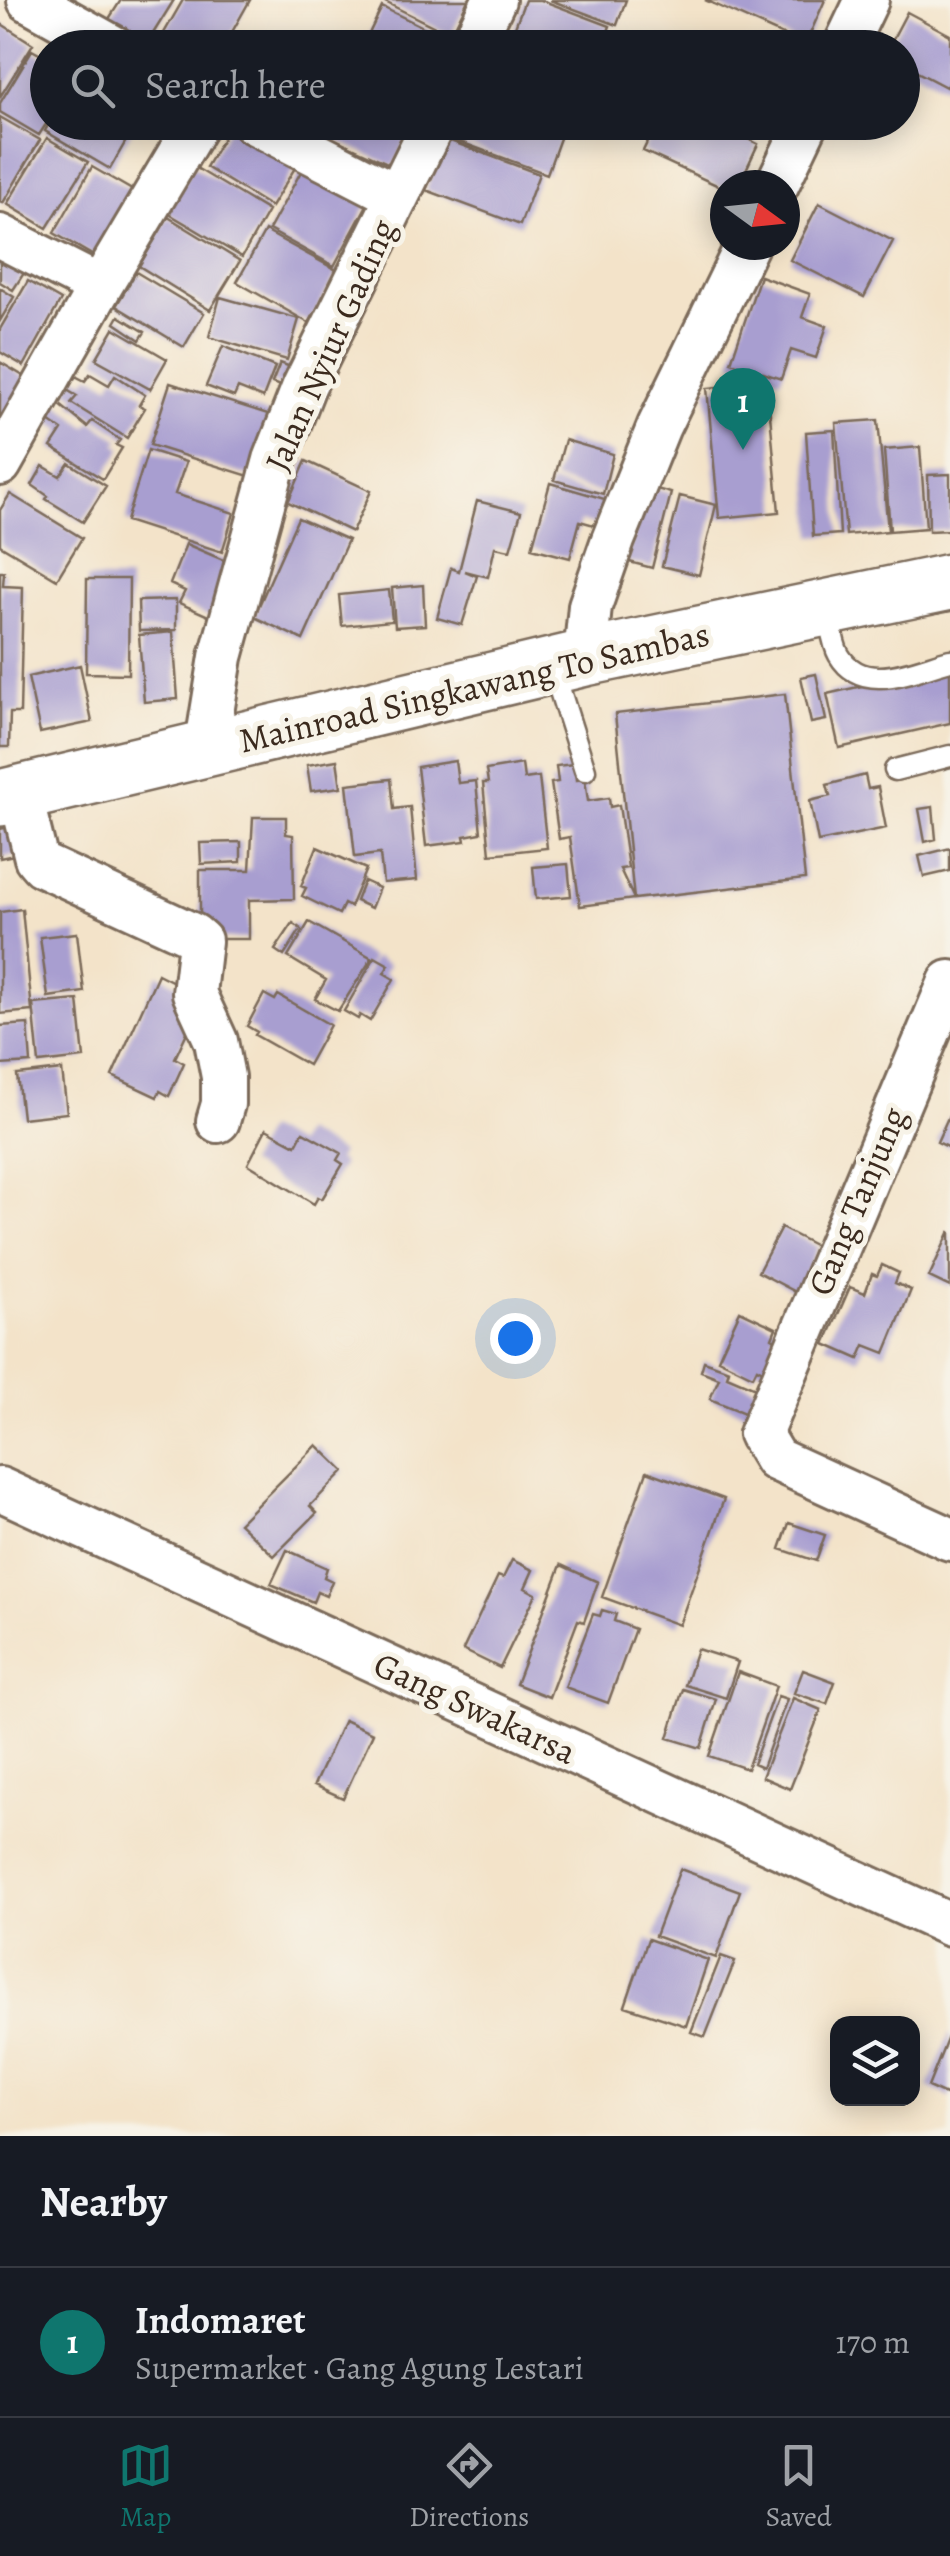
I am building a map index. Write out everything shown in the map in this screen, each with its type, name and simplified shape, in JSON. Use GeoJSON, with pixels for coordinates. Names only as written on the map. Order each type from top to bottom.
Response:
{"type":"FeatureCollection","features":[{"type":"Feature","properties":{"kind":"main road","name":"Mainroad Singkawang To Sambas"},"geometry":{"type":"LineString","coordinates":[[15,802],[206,750],[569,663],[950,582]]}},
{"type":"Feature","properties":{"kind":"street"},"geometry":{"type":"LineString","coordinates":[[30,0],[83,30]]}},
{"type":"Feature","properties":{"kind":"street"},"geometry":{"type":"LineString","coordinates":[[480,30],[494,0]]}},
{"type":"Feature","properties":{"kind":"street"},"geometry":{"type":"LineString","coordinates":[[853,30],[868,0]]}},
{"type":"Feature","properties":{"kind":"street"},"geometry":{"type":"LineString","coordinates":[[0,464],[187,140]]}},
{"type":"Feature","properties":{"kind":"street"},"geometry":{"type":"LineString","coordinates":[[288,140],[397,196]]}},
{"type":"Feature","properties":{"kind":"street","name":"Jalan Nyiur Gading"},"geometry":{"type":"LineString","coordinates":[[206,750],[221,657],[275,460],[304,386],[425,140]]}},
{"type":"Feature","properties":{"kind":"street"},"geometry":{"type":"LineString","coordinates":[[784,170],[798,140]]}},
{"type":"Feature","properties":{"kind":"street"},"geometry":{"type":"LineString","coordinates":[[0,236],[100,287]]}},
{"type":"Feature","properties":{"kind":"street"},"geometry":{"type":"LineString","coordinates":[[569,663],[659,426],[740,260]]}},
{"type":"Feature","properties":{"kind":"street"},"geometry":{"type":"LineString","coordinates":[[15,802],[36,858],[55,873],[200,941],[194,993],[216,1041],[224,1077],[218,1121]]}},
{"type":"Feature","properties":{"kind":"street","name":"Gang Tanjung"},"geometry":{"type":"LineString","coordinates":[[950,982],[760,1434],[775,1459],[950,1540]]}},
{"type":"Feature","properties":{"kind":"street","name":"Gang Swakarsa"},"geometry":{"type":"LineString","coordinates":[[0,1489],[950,1925]]}},
{"type":"Feature","properties":{"kind":"lane"},"geometry":{"type":"LineString","coordinates":[[827,606],[837,652],[850,670],[868,678],[950,660]]}},
{"type":"Feature","properties":{"kind":"lane"},"geometry":{"type":"LineString","coordinates":[[569,663],[585,770]]}},
{"type":"Feature","properties":{"kind":"lane"},"geometry":{"type":"LineString","coordinates":[[895,770],[950,756]]}},
{"type":"Feature","properties":{"kind":"building"},"geometry":{"type":"Polygon","coordinates":[[[121,0],[174,0],[155,30],[113,30],[105,25],[121,0]]]}},
{"type":"Feature","properties":{"kind":"building"},"geometry":{"type":"Polygon","coordinates":[[[183,0],[250,0],[233,30],[166,30],[183,0]]]}},
{"type":"Feature","properties":{"kind":"building"},"geometry":{"type":"Polygon","coordinates":[[[381,0],[468,0],[453,30],[441,30],[381,0]]]}},
{"type":"Feature","properties":{"kind":"building"},"geometry":{"type":"Polygon","coordinates":[[[525,0],[541,0],[610,26],[609,30],[514,30],[525,0]]]}},
{"type":"Feature","properties":{"kind":"building"},"geometry":{"type":"Polygon","coordinates":[[[550,0],[626,0],[617,25],[550,0]]]}},
{"type":"Feature","properties":{"kind":"building"},"geometry":{"type":"Polygon","coordinates":[[[705,0],[825,0],[812,30],[772,30],[705,0]]]}},
{"type":"Feature","properties":{"kind":"building"},"geometry":{"type":"Polygon","coordinates":[[[382,7],[429,30],[371,30],[382,7]]]}},
{"type":"Feature","properties":{"kind":"building"},"geometry":{"type":"Polygon","coordinates":[[[907,12],[950,35],[950,80],[946,87],[920,73],[920,30],[898,30],[907,12]]]}},
{"type":"Feature","properties":{"kind":"building"},"geometry":{"type":"Polygon","coordinates":[[[0,23],[30,42],[30,49],[0,97],[0,23]]]}},
{"type":"Feature","properties":{"kind":"building"},"geometry":{"type":"Polygon","coordinates":[[[30,53],[30,130],[0,112],[0,103],[30,53]]]}},
{"type":"Feature","properties":{"kind":"building"},"geometry":{"type":"Polygon","coordinates":[[[0,117],[30,134],[30,140],[40,140],[3,203],[0,117]]]}},
{"type":"Feature","properties":{"kind":"building"},"geometry":{"type":"Polygon","coordinates":[[[46,140],[88,162],[47,228],[7,204],[46,140]]]}},
{"type":"Feature","properties":{"kind":"building"},"geometry":{"type":"Polygon","coordinates":[[[60,140],[126,140],[110,169],[60,140]]]}},
{"type":"Feature","properties":{"kind":"building"},"geometry":{"type":"Polygon","coordinates":[[[222,140],[260,140],[298,163],[271,207],[206,167],[222,140]]]}},
{"type":"Feature","properties":{"kind":"building"},"geometry":{"type":"Polygon","coordinates":[[[336,140],[406,140],[394,166],[336,140]]]}},
{"type":"Feature","properties":{"kind":"building"},"geometry":{"type":"Polygon","coordinates":[[[445,140],[539,174],[520,225],[426,190],[445,140]]]}},
{"type":"Feature","properties":{"kind":"building"},"geometry":{"type":"Polygon","coordinates":[[[455,140],[559,140],[547,174],[455,140]]]}},
{"type":"Feature","properties":{"kind":"building"},"geometry":{"type":"Polygon","coordinates":[[[648,140],[750,140],[758,144],[746,170],[710,170],[710,182],[643,151],[648,140]]]}},
{"type":"Feature","properties":{"kind":"building"},"geometry":{"type":"Polygon","coordinates":[[[193,166],[268,211],[242,257],[166,212],[193,166]]]}},
{"type":"Feature","properties":{"kind":"building"},"geometry":{"type":"Polygon","coordinates":[[[92,167],[137,193],[99,259],[54,233],[92,167]]]}},
{"type":"Feature","properties":{"kind":"building"},"geometry":{"type":"Polygon","coordinates":[[[303,168],[368,203],[334,266],[269,230],[303,168]]]}},
{"type":"Feature","properties":{"kind":"building"},"geometry":{"type":"Polygon","coordinates":[[[819,203],[893,241],[864,297],[790,260],[800,260],[800,240],[819,203]]]}},
{"type":"Feature","properties":{"kind":"building"},"geometry":{"type":"Polygon","coordinates":[[[168,217],[240,261],[210,310],[139,266],[168,217]]]}},
{"type":"Feature","properties":{"kind":"building"},"geometry":{"type":"Polygon","coordinates":[[[265,231],[338,271],[309,323],[237,282],[265,231]]]}},
{"type":"Feature","properties":{"kind":"building"},"geometry":{"type":"Polygon","coordinates":[[[0,254],[26,270],[13,290],[0,282],[0,254]]]}},
{"type":"Feature","properties":{"kind":"building"},"geometry":{"type":"Polygon","coordinates":[[[136,272],[204,313],[184,347],[116,306],[136,272]]]}},
{"type":"Feature","properties":{"kind":"building"},"geometry":{"type":"Polygon","coordinates":[[[760,276],[810,294],[802,317],[827,326],[816,358],[791,350],[781,379],[731,362],[760,276]]]}},
{"type":"Feature","properties":{"kind":"building"},"geometry":{"type":"Polygon","coordinates":[[[28,281],[61,300],[24,366],[0,352],[0,329],[28,281]]]}},
{"type":"Feature","properties":{"kind":"building"},"geometry":{"type":"Polygon","coordinates":[[[0,288],[14,297],[0,321],[0,288]]]}},
{"type":"Feature","properties":{"kind":"building"},"geometry":{"type":"Polygon","coordinates":[[[220,297],[299,319],[287,360],[209,337],[220,297]]]}},
{"type":"Feature","properties":{"kind":"building"},"geometry":{"type":"Polygon","coordinates":[[[119,316],[145,332],[140,340],[115,323],[119,316]]]}},
{"type":"Feature","properties":{"kind":"building"},"geometry":{"type":"Polygon","coordinates":[[[114,328],[167,359],[150,389],[96,359],[114,328]]]}},
{"type":"Feature","properties":{"kind":"building"},"geometry":{"type":"Polygon","coordinates":[[[223,346],[275,367],[263,398],[238,388],[234,397],[206,386],[223,346]]]}},
{"type":"Feature","properties":{"kind":"building"},"geometry":{"type":"Polygon","coordinates":[[[0,362],[38,385],[0,448],[0,362]]]}},
{"type":"Feature","properties":{"kind":"building"},"geometry":{"type":"Polygon","coordinates":[[[280,363],[296,369],[288,389],[272,383],[280,363]]]}},
{"type":"Feature","properties":{"kind":"building"},"geometry":{"type":"Polygon","coordinates":[[[90,374],[109,385],[115,375],[145,395],[139,405],[145,408],[127,438],[71,403],[77,396],[67,390],[75,376],[85,381],[90,374]]]}},
{"type":"Feature","properties":{"kind":"building"},"geometry":{"type":"Polygon","coordinates":[[[767,382],[779,512],[719,518],[707,388],[767,382]]]}},
{"type":"Feature","properties":{"kind":"building"},"geometry":{"type":"Polygon","coordinates":[[[170,383],[271,415],[252,477],[150,445],[170,383]]]}},
{"type":"Feature","properties":{"kind":"building"},"geometry":{"type":"Polygon","coordinates":[[[54,400],[87,427],[92,421],[120,440],[116,445],[122,448],[103,479],[51,447],[62,430],[43,417],[54,400]]]}},
{"type":"Feature","properties":{"kind":"building"},"geometry":{"type":"Polygon","coordinates":[[[878,420],[888,531],[846,535],[836,423],[878,420]]]}},
{"type":"Feature","properties":{"kind":"building"},"geometry":{"type":"Polygon","coordinates":[[[834,430],[840,534],[813,536],[806,432],[834,430]]]}},
{"type":"Feature","properties":{"kind":"building"},"geometry":{"type":"Polygon","coordinates":[[[565,440],[613,454],[603,494],[554,480],[565,440]]]}},
{"type":"Feature","properties":{"kind":"building"},"geometry":{"type":"Polygon","coordinates":[[[920,447],[926,528],[890,531],[884,450],[920,447]]]}},
{"type":"Feature","properties":{"kind":"building"},"geometry":{"type":"Polygon","coordinates":[[[148,450],[186,462],[175,494],[234,513],[222,552],[126,521],[148,450]]]}},
{"type":"Feature","properties":{"kind":"building"},"geometry":{"type":"Polygon","coordinates":[[[306,461],[371,491],[352,532],[288,502],[306,461]]]}},
{"type":"Feature","properties":{"kind":"building"},"geometry":{"type":"Polygon","coordinates":[[[69,463],[106,486],[83,522],[46,499],[48,496],[32,485],[43,466],[60,476],[69,463]]]}},
{"type":"Feature","properties":{"kind":"building"},"geometry":{"type":"Polygon","coordinates":[[[950,474],[950,530],[929,531],[928,475],[950,474]]]}},
{"type":"Feature","properties":{"kind":"building"},"geometry":{"type":"Polygon","coordinates":[[[550,483],[608,500],[601,527],[580,521],[570,558],[532,548],[550,483]]]}},
{"type":"Feature","properties":{"kind":"building"},"geometry":{"type":"Polygon","coordinates":[[[646,486],[671,493],[652,568],[626,561],[646,486]]]}},
{"type":"Feature","properties":{"kind":"building"},"geometry":{"type":"Polygon","coordinates":[[[10,494],[82,538],[57,579],[0,545],[0,510],[10,494]]]}},
{"type":"Feature","properties":{"kind":"building"},"geometry":{"type":"Polygon","coordinates":[[[680,496],[716,505],[699,575],[662,566],[680,496]]]}},
{"type":"Feature","properties":{"kind":"building"},"geometry":{"type":"Polygon","coordinates":[[[477,501],[521,512],[510,550],[495,547],[488,577],[465,571],[477,576],[462,625],[437,618],[451,568],[459,571],[477,501]]]}},
{"type":"Feature","properties":{"kind":"building"},"geometry":{"type":"Polygon","coordinates":[[[298,518],[348,540],[303,640],[254,617],[298,518]]]}},
{"type":"Feature","properties":{"kind":"building"},"geometry":{"type":"Polygon","coordinates":[[[186,544],[244,569],[222,622],[179,603],[185,591],[170,584],[186,544]]]}},
{"type":"Feature","properties":{"kind":"building"},"geometry":{"type":"Polygon","coordinates":[[[0,572],[4,572],[3,586],[23,587],[20,713],[10,713],[9,747],[0,747],[0,572]]]}},
{"type":"Feature","properties":{"kind":"building"},"geometry":{"type":"Polygon","coordinates":[[[87,579],[129,579],[128,674],[86,673],[87,579]]]}},
{"type":"Feature","properties":{"kind":"building"},"geometry":{"type":"Polygon","coordinates":[[[423,585],[425,625],[395,627],[392,588],[423,585]]]}},
{"type":"Feature","properties":{"kind":"building"},"geometry":{"type":"Polygon","coordinates":[[[389,590],[392,621],[342,626],[339,595],[389,590]]]}},
{"type":"Feature","properties":{"kind":"building"},"geometry":{"type":"Polygon","coordinates":[[[176,600],[176,630],[139,631],[138,601],[176,600]]]}},
{"type":"Feature","properties":{"kind":"building"},"geometry":{"type":"Polygon","coordinates":[[[173,632],[178,699],[144,702],[139,635],[173,632]]]}},
{"type":"Feature","properties":{"kind":"building"},"geometry":{"type":"Polygon","coordinates":[[[80,665],[92,722],[40,733],[28,677],[80,665]]]}},
{"type":"Feature","properties":{"kind":"building"},"geometry":{"type":"Polygon","coordinates":[[[950,666],[950,723],[839,748],[827,694],[950,666]]]}},
{"type":"Feature","properties":{"kind":"building"},"geometry":{"type":"Polygon","coordinates":[[[816,674],[826,720],[811,723],[801,677],[816,674]]]}},
{"type":"Feature","properties":{"kind":"building"},"geometry":{"type":"Polygon","coordinates":[[[785,694],[805,879],[634,899],[615,714],[785,694]]]}},
{"type":"Feature","properties":{"kind":"building"},"geometry":{"type":"Polygon","coordinates":[[[337,760],[341,787],[311,791],[307,765],[337,760]]]}},
{"type":"Feature","properties":{"kind":"building"},"geometry":{"type":"Polygon","coordinates":[[[455,761],[458,783],[476,781],[481,833],[464,836],[465,841],[426,846],[417,767],[455,761]]]}},
{"type":"Feature","properties":{"kind":"building"},"geometry":{"type":"Polygon","coordinates":[[[522,764],[524,779],[539,777],[547,848],[490,854],[483,783],[488,783],[486,770],[522,764]]]}},
{"type":"Feature","properties":{"kind":"building"},"geometry":{"type":"Polygon","coordinates":[[[574,764],[576,780],[585,779],[588,801],[609,798],[610,807],[619,805],[628,868],[620,869],[634,899],[580,906],[570,837],[559,839],[551,783],[558,782],[556,766],[574,764]]]}},
{"type":"Feature","properties":{"kind":"building"},"geometry":{"type":"Polygon","coordinates":[[[865,775],[868,789],[878,787],[886,828],[818,842],[810,801],[830,796],[827,785],[865,775]]]}},
{"type":"Feature","properties":{"kind":"building"},"geometry":{"type":"Polygon","coordinates":[[[391,779],[394,809],[410,807],[417,880],[383,883],[380,854],[355,857],[347,784],[391,779]]]}},
{"type":"Feature","properties":{"kind":"building"},"geometry":{"type":"Polygon","coordinates":[[[933,807],[936,839],[925,842],[919,809],[933,807]]]}},
{"type":"Feature","properties":{"kind":"building"},"geometry":{"type":"Polygon","coordinates":[[[253,817],[286,817],[286,834],[293,835],[294,899],[249,900],[249,939],[200,939],[200,870],[250,870],[253,817]]]}},
{"type":"Feature","properties":{"kind":"building"},"geometry":{"type":"Polygon","coordinates":[[[23,824],[28,852],[0,858],[0,829],[23,824]]]}},
{"type":"Feature","properties":{"kind":"building"},"geometry":{"type":"Polygon","coordinates":[[[241,842],[241,862],[201,864],[200,843],[241,842]]]}},
{"type":"Feature","properties":{"kind":"building"},"geometry":{"type":"Polygon","coordinates":[[[317,847],[366,869],[350,907],[344,904],[339,914],[302,896],[306,888],[301,886],[317,847]]]}},
{"type":"Feature","properties":{"kind":"building"},"geometry":{"type":"Polygon","coordinates":[[[950,848],[950,871],[924,877],[919,856],[950,848]]]}},
{"type":"Feature","properties":{"kind":"building"},"geometry":{"type":"Polygon","coordinates":[[[568,864],[571,896],[536,899],[533,867],[568,864]]]}},
{"type":"Feature","properties":{"kind":"building"},"geometry":{"type":"Polygon","coordinates":[[[364,881],[379,888],[371,908],[356,901],[364,881]]]}},
{"type":"Feature","properties":{"kind":"building"},"geometry":{"type":"Polygon","coordinates":[[[22,909],[32,1011],[0,1014],[0,912],[22,909]]]}},
{"type":"Feature","properties":{"kind":"building"},"geometry":{"type":"Polygon","coordinates":[[[309,922],[372,958],[338,1011],[315,999],[326,980],[288,957],[309,922]]]}},
{"type":"Feature","properties":{"kind":"building"},"geometry":{"type":"Polygon","coordinates":[[[293,923],[301,929],[284,956],[275,950],[293,923]]]}},
{"type":"Feature","properties":{"kind":"building"},"geometry":{"type":"Polygon","coordinates":[[[77,933],[84,992],[48,997],[40,937],[77,933]]]}},
{"type":"Feature","properties":{"kind":"building"},"geometry":{"type":"Polygon","coordinates":[[[375,957],[389,965],[384,973],[394,979],[370,1021],[360,1015],[358,1019],[344,1011],[375,957]]]}},
{"type":"Feature","properties":{"kind":"building"},"geometry":{"type":"Polygon","coordinates":[[[158,974],[187,989],[197,1011],[175,1058],[184,1063],[169,1096],[160,1091],[157,1097],[112,1076],[158,974]]]}},
{"type":"Feature","properties":{"kind":"building"},"geometry":{"type":"Polygon","coordinates":[[[264,994],[275,1000],[278,995],[330,1025],[308,1065],[255,1035],[257,1032],[247,1026],[264,994]]]}},
{"type":"Feature","properties":{"kind":"building"},"geometry":{"type":"Polygon","coordinates":[[[78,1000],[84,1058],[39,1063],[33,1004],[78,1000]]]}},
{"type":"Feature","properties":{"kind":"building"},"geometry":{"type":"Polygon","coordinates":[[[28,1024],[31,1063],[0,1065],[0,1026],[28,1024]]]}},
{"type":"Feature","properties":{"kind":"building"},"geometry":{"type":"Polygon","coordinates":[[[62,1070],[67,1113],[22,1118],[17,1075],[62,1070]]]}},
{"type":"Feature","properties":{"kind":"building"},"geometry":{"type":"Polygon","coordinates":[[[950,1113],[950,1148],[937,1142],[950,1113]]]}},
{"type":"Feature","properties":{"kind":"building"},"geometry":{"type":"Polygon","coordinates":[[[266,1129],[296,1145],[303,1132],[341,1153],[337,1160],[343,1164],[322,1199],[318,1197],[314,1204],[248,1164],[266,1129]]]}},
{"type":"Feature","properties":{"kind":"building"},"geometry":{"type":"Polygon","coordinates":[[[781,1228],[818,1247],[796,1292],[758,1272],[781,1228]]]}},
{"type":"Feature","properties":{"kind":"building"},"geometry":{"type":"Polygon","coordinates":[[[950,1231],[950,1287],[929,1277],[950,1231]]]}},
{"type":"Feature","properties":{"kind":"building"},"geometry":{"type":"Polygon","coordinates":[[[882,1265],[899,1273],[895,1283],[911,1290],[885,1353],[865,1345],[859,1359],[825,1344],[850,1287],[865,1293],[872,1274],[877,1276],[882,1265]]]}},
{"type":"Feature","properties":{"kind":"building"},"geometry":{"type":"Polygon","coordinates":[[[740,1311],[776,1328],[772,1338],[779,1342],[765,1372],[757,1368],[753,1376],[718,1359],[740,1311]]]}},
{"type":"Feature","properties":{"kind":"building"},"geometry":{"type":"Polygon","coordinates":[[[704,1361],[729,1370],[727,1376],[760,1390],[749,1415],[710,1399],[719,1378],[701,1371],[704,1361]]]}},
{"type":"Feature","properties":{"kind":"building"},"geometry":{"type":"Polygon","coordinates":[[[317,1445],[344,1471],[310,1506],[317,1513],[274,1556],[239,1523],[317,1445]]]}},
{"type":"Feature","properties":{"kind":"building"},"geometry":{"type":"Polygon","coordinates":[[[647,1471],[724,1499],[679,1625],[602,1597],[647,1471]]]}},
{"type":"Feature","properties":{"kind":"building"},"geometry":{"type":"Polygon","coordinates":[[[789,1523],[825,1535],[816,1561],[780,1549],[789,1523]]]}},
{"type":"Feature","properties":{"kind":"building"},"geometry":{"type":"Polygon","coordinates":[[[287,1550],[327,1568],[324,1577],[332,1581],[326,1596],[317,1592],[313,1602],[271,1584],[287,1550]]]}},
{"type":"Feature","properties":{"kind":"building"},"geometry":{"type":"Polygon","coordinates":[[[512,1560],[533,1570],[525,1588],[536,1594],[500,1668],[463,1650],[498,1576],[503,1578],[512,1560]]]}},
{"type":"Feature","properties":{"kind":"building"},"geometry":{"type":"Polygon","coordinates":[[[561,1565],[598,1582],[584,1622],[578,1620],[549,1697],[516,1684],[561,1565]]]}},
{"type":"Feature","properties":{"kind":"building"},"geometry":{"type":"Polygon","coordinates":[[[602,1610],[616,1614],[614,1621],[635,1629],[608,1703],[565,1687],[593,1614],[600,1616],[602,1610]]]}},
{"type":"Feature","properties":{"kind":"building"},"geometry":{"type":"Polygon","coordinates":[[[697,1649],[738,1662],[726,1698],[685,1685],[697,1649]]]}},
{"type":"Feature","properties":{"kind":"building"},"geometry":{"type":"Polygon","coordinates":[[[803,1670],[835,1682],[827,1704],[794,1693],[803,1670]]]}},
{"type":"Feature","properties":{"kind":"building"},"geometry":{"type":"Polygon","coordinates":[[[738,1672],[776,1686],[747,1769],[709,1756],[738,1672]]]}},
{"type":"Feature","properties":{"kind":"building"},"geometry":{"type":"Polygon","coordinates":[[[683,1689],[716,1699],[701,1748],[668,1738],[683,1689]]]}},
{"type":"Feature","properties":{"kind":"building"},"geometry":{"type":"Polygon","coordinates":[[[778,1696],[787,1699],[762,1768],[753,1764],[778,1696]]]}},
{"type":"Feature","properties":{"kind":"building"},"geometry":{"type":"Polygon","coordinates":[[[793,1698],[821,1710],[790,1789],[762,1777],[793,1698]]]}},
{"type":"Feature","properties":{"kind":"building"},"geometry":{"type":"Polygon","coordinates":[[[344,1720],[373,1733],[343,1798],[314,1785],[344,1720]]]}},
{"type":"Feature","properties":{"kind":"building"},"geometry":{"type":"Polygon","coordinates":[[[680,1869],[740,1891],[716,1958],[655,1936],[680,1869]]]}},
{"type":"Feature","properties":{"kind":"building"},"geometry":{"type":"Polygon","coordinates":[[[648,1939],[708,1960],[686,2026],[625,2006],[648,1939]]]}},
{"type":"Feature","properties":{"kind":"building"},"geometry":{"type":"Polygon","coordinates":[[[721,1956],[735,1961],[705,2037],[691,2032],[721,1956]]]}},
{"type":"Feature","properties":{"kind":"building"},"geometry":{"type":"Polygon","coordinates":[[[950,2032],[950,2097],[928,2087],[950,2032]]]}},
{"type":"Feature","properties":{"kind":"place","name":"Indomaret"},"geometry":{"type":"Point","coordinates":[743,450]}}]}
